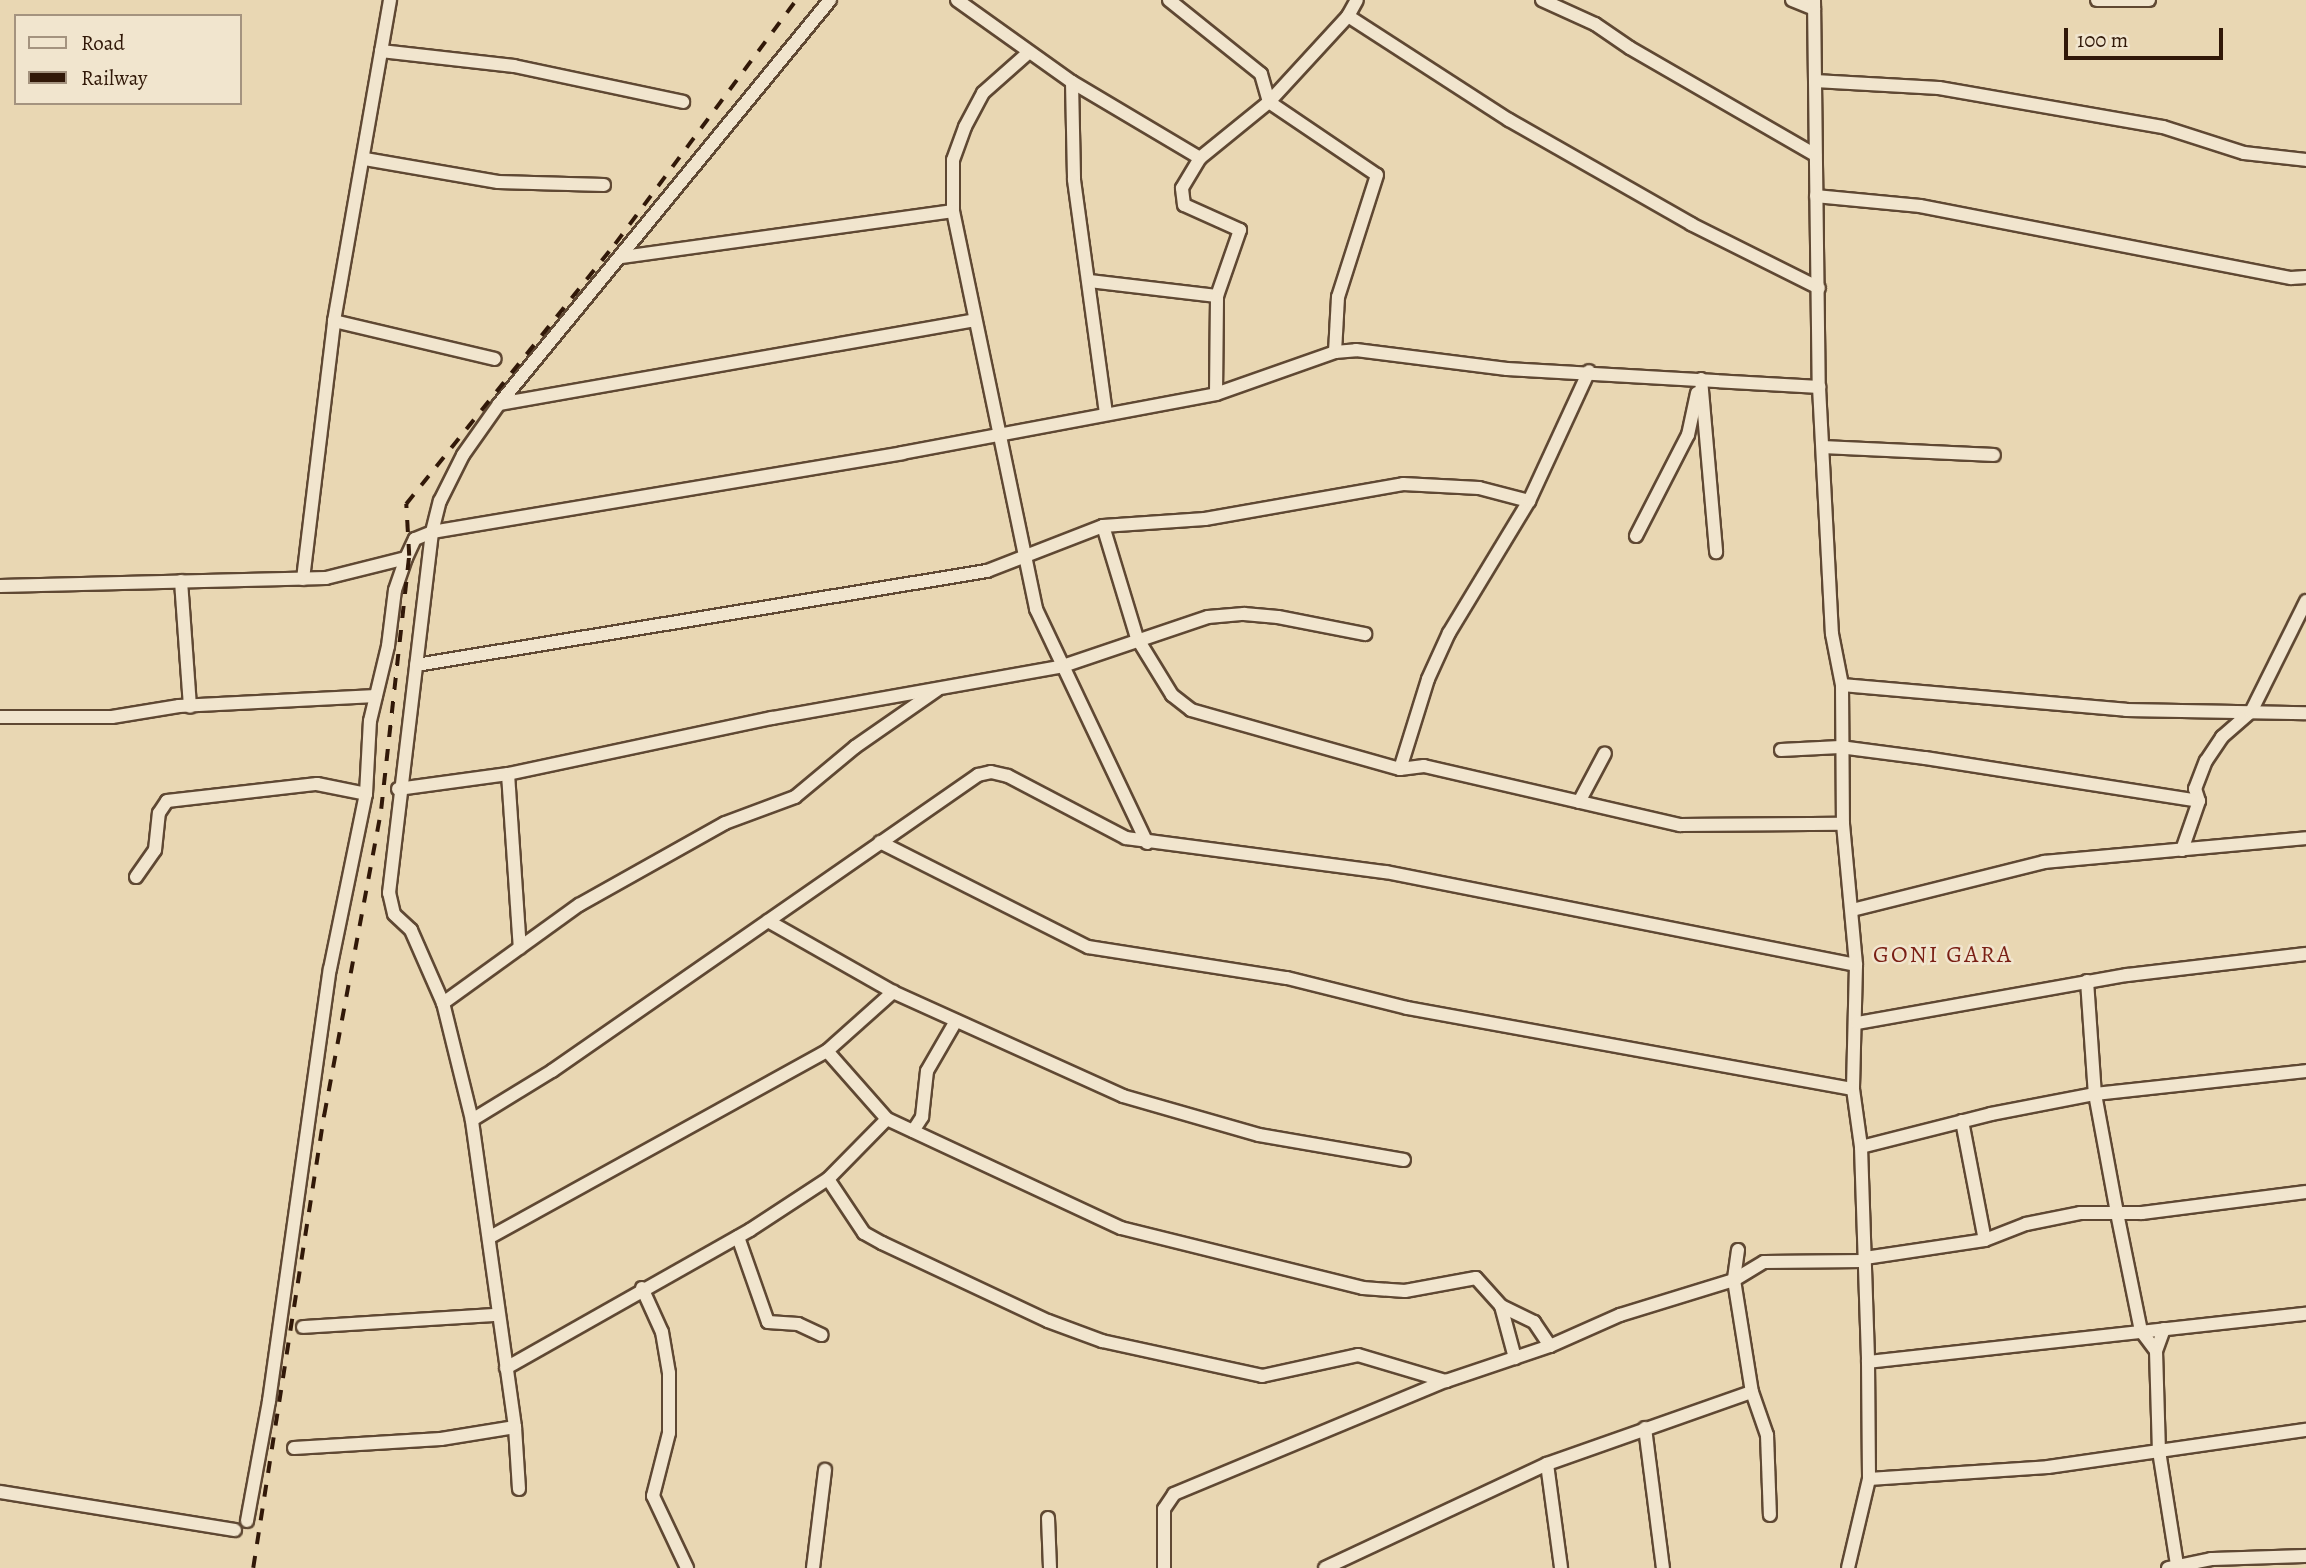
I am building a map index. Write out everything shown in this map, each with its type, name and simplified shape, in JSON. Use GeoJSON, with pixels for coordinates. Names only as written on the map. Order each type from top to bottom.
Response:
{"type":"FeatureCollection","features":[{"type":"Feature","properties":{"kind":"street"},"geometry":{"type":"LineString","coordinates":[[303,579],[334,321],[365,159],[390,0]]}},
{"type":"Feature","properties":{"kind":"street"},"geometry":{"type":"LineString","coordinates":[[519,1489],[515,1427],[496,1315],[490,1237],[472,1120],[443,1003],[411,930],[394,914],[389,893],[398,789],[432,533],[440,501],[463,455],[499,404],[830,0]]}},
{"type":"Feature","properties":{"kind":"street"},"geometry":{"type":"LineString","coordinates":[[957,0],[1072,82],[1200,158]]}},
{"type":"Feature","properties":{"kind":"street"},"geometry":{"type":"LineString","coordinates":[[1169,0],[1261,74],[1269,102],[1377,175],[1338,297],[1335,352]]}},
{"type":"Feature","properties":{"kind":"street"},"geometry":{"type":"LineString","coordinates":[[1216,394],[1217,296],[1240,230],[1184,205],[1182,188],[1200,158],[1269,102],[1348,16],[1357,0]]}},
{"type":"Feature","properties":{"kind":"street"},"geometry":{"type":"LineString","coordinates":[[1542,0],[1595,24],[1630,48],[1815,155]]}},
{"type":"Feature","properties":{"kind":"street"},"geometry":{"type":"LineString","coordinates":[[1792,0],[1814,5],[1819,387],[1832,634],[1842,685],[1840,747],[1843,824],[1856,965],[1857,1023],[1853,1089],[1861,1147],[1869,1479],[1848,1568]]}},
{"type":"Feature","properties":{"kind":"street"},"geometry":{"type":"LineString","coordinates":[[2100,0],[2149,0]]}},
{"type":"Feature","properties":{"kind":"street"},"geometry":{"type":"LineString","coordinates":[[1348,16],[1508,120],[1691,224],[1819,288]]}},
{"type":"Feature","properties":{"kind":"street"},"geometry":{"type":"LineString","coordinates":[[381,51],[514,66],[683,102]]}},
{"type":"Feature","properties":{"kind":"street"},"geometry":{"type":"LineString","coordinates":[[1028,53],[983,93],[965,127],[953,160],[953,211],[1036,609],[1147,843]]}},
{"type":"Feature","properties":{"kind":"street"},"geometry":{"type":"LineString","coordinates":[[1815,81],[1939,88],[2163,127],[2244,153],[2306,160]]}},
{"type":"Feature","properties":{"kind":"street"},"geometry":{"type":"LineString","coordinates":[[1072,82],[1074,180],[1106,413]]}},
{"type":"Feature","properties":{"kind":"street"},"geometry":{"type":"LineString","coordinates":[[365,159],[498,182],[604,185]]}},
{"type":"Feature","properties":{"kind":"street"},"geometry":{"type":"LineString","coordinates":[[1816,196],[1920,206],[2278,275],[2306,277]]}},
{"type":"Feature","properties":{"kind":"street"},"geometry":{"type":"LineString","coordinates":[[622,257],[953,211]]}},
{"type":"Feature","properties":{"kind":"street"},"geometry":{"type":"LineString","coordinates":[[1089,281],[1217,296]]}},
{"type":"Feature","properties":{"kind":"street"},"geometry":{"type":"LineString","coordinates":[[499,404],[974,320]]}},
{"type":"Feature","properties":{"kind":"street"},"geometry":{"type":"LineString","coordinates":[[334,321],[495,359]]}},
{"type":"Feature","properties":{"kind":"street"},"geometry":{"type":"LineString","coordinates":[[247,1521],[269,1401],[330,970],[366,794],[376,696],[395,590],[415,539],[432,533],[902,453],[1000,432],[1216,394],[1335,352],[1399,352],[1507,369],[1589,371],[1819,387]]}},
{"type":"Feature","properties":{"kind":"street"},"geometry":{"type":"LineString","coordinates":[[1400,769],[1429,679],[1449,632],[1529,501],[1589,371]]}},
{"type":"Feature","properties":{"kind":"street"},"geometry":{"type":"LineString","coordinates":[[1636,536],[1688,435],[1701,379]]}},
{"type":"Feature","properties":{"kind":"street"},"geometry":{"type":"LineString","coordinates":[[1701,379],[1716,552]]}},
{"type":"Feature","properties":{"kind":"street"},"geometry":{"type":"LineString","coordinates":[[1823,447],[1994,455]]}},
{"type":"Feature","properties":{"kind":"street"},"geometry":{"type":"LineString","coordinates":[[416,665],[987,571],[1103,526],[1205,519],[1404,484],[1479,488],[1529,501]]}},
{"type":"Feature","properties":{"kind":"street"},"geometry":{"type":"LineString","coordinates":[[1103,526],[1137,638],[1172,695],[1191,710],[1400,769],[1424,766],[1679,825],[1843,824]]}},
{"type":"Feature","properties":{"kind":"street"},"geometry":{"type":"LineString","coordinates":[[0,586],[303,579],[349,574],[407,558]]}},
{"type":"Feature","properties":{"kind":"street"},"geometry":{"type":"LineString","coordinates":[[181,581],[190,707]]}},
{"type":"Feature","properties":{"kind":"street"},"geometry":{"type":"LineString","coordinates":[[2182,849],[2199,801],[2195,789],[2206,761],[2222,737],[2251,712],[2306,601]]}},
{"type":"Feature","properties":{"kind":"street"},"geometry":{"type":"LineString","coordinates":[[398,789],[508,774],[772,718],[1063,666],[1137,638],[1208,617],[1244,614],[1365,634]]}},
{"type":"Feature","properties":{"kind":"street"},"geometry":{"type":"LineString","coordinates":[[1842,685],[2126,710],[2306,713]]}},
{"type":"Feature","properties":{"kind":"street"},"geometry":{"type":"LineString","coordinates":[[443,1003],[579,905],[725,823],[795,797],[855,747],[937,690]]}},
{"type":"Feature","properties":{"kind":"street"},"geometry":{"type":"LineString","coordinates":[[0,717],[112,718],[190,707],[376,696]]}},
{"type":"Feature","properties":{"kind":"street"},"geometry":{"type":"LineString","coordinates":[[1781,750],[1840,747],[2199,801]]}},
{"type":"Feature","properties":{"kind":"street"},"geometry":{"type":"LineString","coordinates":[[1579,802],[1605,753]]}},
{"type":"Feature","properties":{"kind":"street"},"geometry":{"type":"LineString","coordinates":[[472,1120],[552,1071],[978,775],[991,772],[1008,776],[1100,828],[1147,843],[1386,872],[1856,965]]}},
{"type":"Feature","properties":{"kind":"street"},"geometry":{"type":"LineString","coordinates":[[508,774],[520,948]]}},
{"type":"Feature","properties":{"kind":"street"},"geometry":{"type":"LineString","coordinates":[[136,877],[155,850],[159,813],[167,801],[317,785],[366,794]]}},
{"type":"Feature","properties":{"kind":"street"},"geometry":{"type":"LineString","coordinates":[[1852,910],[2044,862],[2306,838]]}},
{"type":"Feature","properties":{"kind":"street"},"geometry":{"type":"LineString","coordinates":[[880,842],[1088,947],[1287,978],[1407,1008],[1853,1089]]}},
{"type":"Feature","properties":{"kind":"street"},"geometry":{"type":"LineString","coordinates":[[768,921],[893,992],[1172,1113],[1259,1135],[1404,1160]]}},
{"type":"Feature","properties":{"kind":"street"},"geometry":{"type":"LineString","coordinates":[[1857,1023],[2087,981],[2306,954]]}},
{"type":"Feature","properties":{"kind":"street"},"geometry":{"type":"LineString","coordinates":[[2087,981],[2095,1094],[2117,1213],[2141,1331],[2156,1350]]}},
{"type":"Feature","properties":{"kind":"street"},"geometry":{"type":"LineString","coordinates":[[490,1237],[827,1051],[893,992]]}},
{"type":"Feature","properties":{"kind":"street"},"geometry":{"type":"LineString","coordinates":[[913,1131],[922,1117],[928,1071],[956,1021]]}},
{"type":"Feature","properties":{"kind":"street"},"geometry":{"type":"LineString","coordinates":[[827,1051],[887,1119],[1121,1228],[1363,1288],[1405,1291],[1476,1278],[1501,1306],[1535,1322],[1550,1346]]}},
{"type":"Feature","properties":{"kind":"street"},"geometry":{"type":"LineString","coordinates":[[1861,1147],[1962,1121],[2095,1094],[2306,1071]]}},
{"type":"Feature","properties":{"kind":"street"},"geometry":{"type":"LineString","coordinates":[[506,1368],[738,1237],[828,1179],[887,1119]]}},
{"type":"Feature","properties":{"kind":"street"},"geometry":{"type":"LineString","coordinates":[[1962,1121],[1985,1240]]}},
{"type":"Feature","properties":{"kind":"street"},"geometry":{"type":"LineString","coordinates":[[828,1179],[864,1233],[1048,1321],[1102,1341],[1262,1376],[1358,1355],[1446,1381]]}},
{"type":"Feature","properties":{"kind":"street"},"geometry":{"type":"LineString","coordinates":[[1164,1568],[1164,1509],[1174,1494],[1446,1381],[1550,1346],[1620,1315],[1734,1280],[1764,1262],[1864,1260],[1985,1240],[2026,1224],[2080,1213],[2117,1213],[2306,1192]]}},
{"type":"Feature","properties":{"kind":"street"},"geometry":{"type":"LineString","coordinates":[[738,1237],[768,1322],[798,1324],[822,1335]]}},
{"type":"Feature","properties":{"kind":"street"},"geometry":{"type":"LineString","coordinates":[[1738,1250],[1734,1280],[1752,1392],[1767,1436],[1770,1515]]}},
{"type":"Feature","properties":{"kind":"street"},"geometry":{"type":"LineString","coordinates":[[642,1289],[662,1332],[669,1373],[669,1433],[653,1496],[687,1568]]}},
{"type":"Feature","properties":{"kind":"street"},"geometry":{"type":"LineString","coordinates":[[1501,1306],[1515,1358]]}},
{"type":"Feature","properties":{"kind":"street"},"geometry":{"type":"LineString","coordinates":[[1867,1362],[2306,1314]]}},
{"type":"Feature","properties":{"kind":"street"},"geometry":{"type":"LineString","coordinates":[[303,1328],[496,1315]]}},
{"type":"Feature","properties":{"kind":"street"},"geometry":{"type":"LineString","coordinates":[[2164,1329],[2156,1350],[2159,1451],[2172,1567],[2211,1559],[2306,1556]]}},
{"type":"Feature","properties":{"kind":"street"},"geometry":{"type":"LineString","coordinates":[[1325,1568],[1547,1464],[1645,1427],[1752,1392]]}},
{"type":"Feature","properties":{"kind":"street"},"geometry":{"type":"LineString","coordinates":[[294,1448],[441,1439],[515,1427]]}},
{"type":"Feature","properties":{"kind":"street"},"geometry":{"type":"LineString","coordinates":[[1645,1427],[1663,1568]]}},
{"type":"Feature","properties":{"kind":"street"},"geometry":{"type":"LineString","coordinates":[[1869,1479],[2048,1467],[2306,1430]]}},
{"type":"Feature","properties":{"kind":"street"},"geometry":{"type":"LineString","coordinates":[[1547,1464],[1561,1568]]}},
{"type":"Feature","properties":{"kind":"street"},"geometry":{"type":"LineString","coordinates":[[813,1568],[825,1470]]}},
{"type":"Feature","properties":{"kind":"street"},"geometry":{"type":"LineString","coordinates":[[0,1492],[235,1530]]}},
{"type":"Feature","properties":{"kind":"street"},"geometry":{"type":"LineString","coordinates":[[1048,1518],[1050,1568]]}},
{"type":"Feature","properties":{"kind":"railway"},"geometry":{"type":"LineString","coordinates":[[253,1568],[324,1115],[381,809],[409,556],[406,504],[615,244],[796,0]]}},
{"type":"Feature","properties":{"kind":"district","name":"GONI GARA"},"geometry":{"type":"Point","coordinates":[1943,955]}}]}
